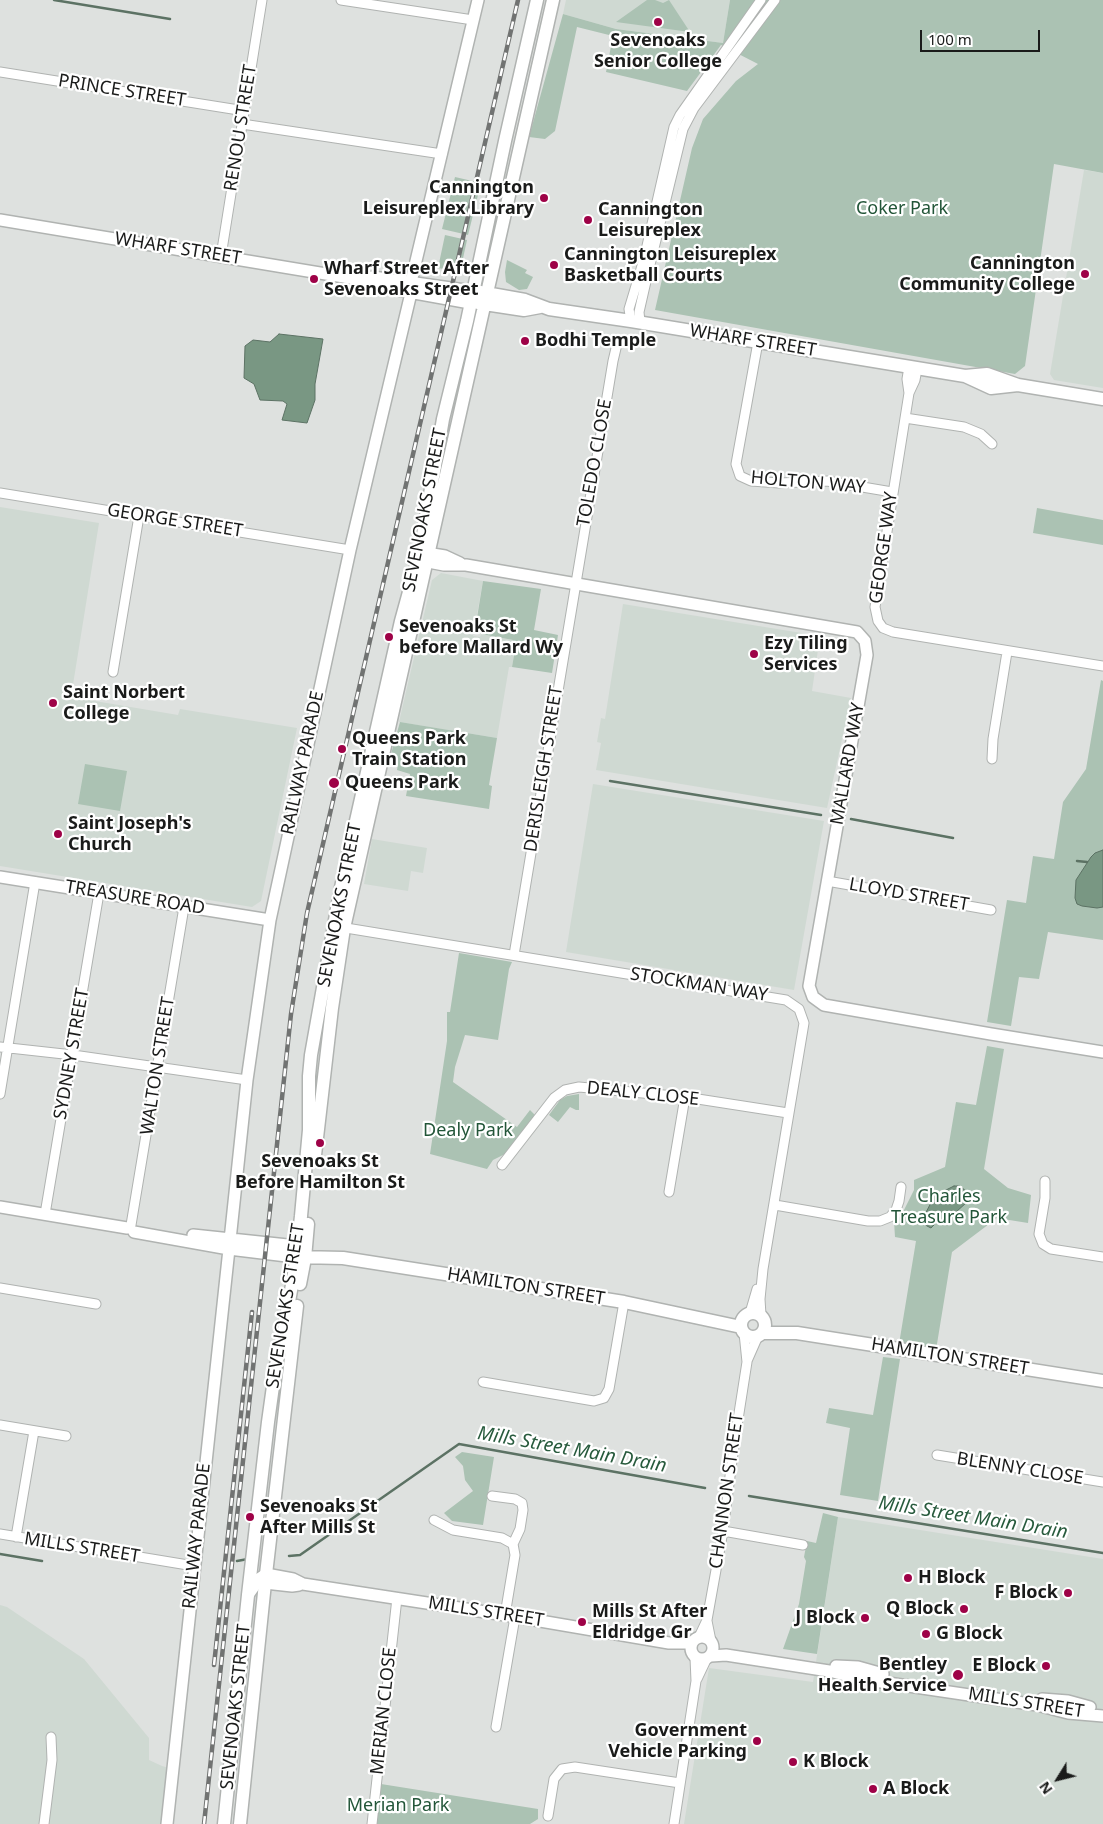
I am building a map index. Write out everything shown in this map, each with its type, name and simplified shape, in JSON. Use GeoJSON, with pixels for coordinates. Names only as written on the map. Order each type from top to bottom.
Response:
{"type":"FeatureCollection","features":[{"type":"Feature","properties":{"kind":"main road","name":"SEVENOAKS STREET"},"geometry":{"type":"LineString","coordinates":[[423,557],[441,429],[537,0]]}},
{"type":"Feature","properties":{"kind":"main road","name":"SEVENOAKS STREET"},"geometry":{"type":"LineString","coordinates":[[240,1824],[263,1578],[296,1310],[301,1252],[310,1062],[339,927],[340,892],[401,621],[423,557],[454,438],[554,0]]}},
{"type":"Feature","properties":{"kind":"main road","name":"WHARF STREET"},"geometry":{"type":"LineString","coordinates":[[471,297],[525,300],[540,307],[636,321],[965,376],[991,388],[1018,385],[1103,400]]}},
{"type":"Feature","properties":{"kind":"main road","name":"SEVENOAKS STREET"},"geometry":{"type":"LineString","coordinates":[[224,1824],[248,1595],[276,1365],[301,1252]]}},
{"type":"Feature","properties":{"kind":"main road","name":"HAMILTON STREET"},"geometry":{"type":"LineString","coordinates":[[301,1252],[624,1302],[708,1320],[753,1324],[797,1333],[1103,1381]]}},
{"type":"Feature","properties":{"kind":"street","name":"RENOU STREET"},"geometry":{"type":"LineString","coordinates":[[221,256],[262,0]]}},
{"type":"Feature","properties":{"kind":"street"},"geometry":{"type":"LineString","coordinates":[[341,0],[473,20]]}},
{"type":"Feature","properties":{"kind":"street","name":"RAILWAY PARADE"},"geometry":{"type":"LineString","coordinates":[[167,1824],[247,1080],[270,920],[350,550],[478,0]]}},
{"type":"Feature","properties":{"kind":"street"},"geometry":{"type":"LineString","coordinates":[[636,321],[629,309],[644,259],[674,127],[761,0]]}},
{"type":"Feature","properties":{"kind":"street"},"geometry":{"type":"LineString","coordinates":[[636,321],[683,129],[694,108],[775,0]]}},
{"type":"Feature","properties":{"kind":"street","name":"PRINCE STREET"},"geometry":{"type":"LineString","coordinates":[[0,72],[244,111]]}},
{"type":"Feature","properties":{"kind":"street"},"geometry":{"type":"LineString","coordinates":[[242,124],[442,154]]}},
{"type":"Feature","properties":{"kind":"street","name":"WHARF STREET"},"geometry":{"type":"LineString","coordinates":[[0,220],[471,297]]}},
{"type":"Feature","properties":{"kind":"street","name":"HOLTON WAY"},"geometry":{"type":"LineString","coordinates":[[758,342],[736,464],[740,476],[750,481],[779,483],[827,481],[892,492]]}},
{"type":"Feature","properties":{"kind":"street","name":"TOLEDO CLOSE"},"geometry":{"type":"LineString","coordinates":[[575,584],[617,344]]}},
{"type":"Feature","properties":{"kind":"street","name":"GEORGE WAY"},"geometry":{"type":"LineString","coordinates":[[913,368],[915,380],[909,393],[874,607],[880,625],[893,632],[1007,652],[1103,666]]}},
{"type":"Feature","properties":{"kind":"street"},"geometry":{"type":"LineString","coordinates":[[905,418],[964,427],[980,434],[992,444]]}},
{"type":"Feature","properties":{"kind":"street","name":"GEORGE STREET"},"geometry":{"type":"LineString","coordinates":[[0,493],[350,550]]}},
{"type":"Feature","properties":{"kind":"street"},"geometry":{"type":"LineString","coordinates":[[113,672],[139,516]]}},
{"type":"Feature","properties":{"kind":"street","name":"MALLARD WAY"},"geometry":{"type":"LineString","coordinates":[[423,557],[445,556],[466,565],[857,632],[862,636],[866,645],[867,655],[809,986],[813,997],[824,1005],[1103,1052]]}},
{"type":"Feature","properties":{"kind":"street","name":"DERISLEIGH STREET"},"geometry":{"type":"LineString","coordinates":[[514,955],[575,584]]}},
{"type":"Feature","properties":{"kind":"street"},"geometry":{"type":"LineString","coordinates":[[992,759],[993,739],[1007,652]]}},
{"type":"Feature","properties":{"kind":"street","name":"TREASURE ROAD"},"geometry":{"type":"LineString","coordinates":[[0,877],[270,920]]}},
{"type":"Feature","properties":{"kind":"street","name":"LLOYD STREET"},"geometry":{"type":"LineString","coordinates":[[827,881],[991,910]]}},
{"type":"Feature","properties":{"kind":"street"},"geometry":{"type":"LineString","coordinates":[[0,1094],[4,1047],[35,882]]}},
{"type":"Feature","properties":{"kind":"street","name":"SYDNEY STREET"},"geometry":{"type":"LineString","coordinates":[[45,1214],[99,893]]}},
{"type":"Feature","properties":{"kind":"street","name":"WALTON STREET"},"geometry":{"type":"LineString","coordinates":[[131,1228],[184,907]]}},
{"type":"Feature","properties":{"kind":"street","name":"STOCKMAN WAY"},"geometry":{"type":"LineString","coordinates":[[339,927],[786,1000],[799,1009],[804,1023],[788,1113],[775,1205],[753,1324]]}},
{"type":"Feature","properties":{"kind":"street"},"geometry":{"type":"LineString","coordinates":[[4,1047],[158,1066],[247,1080]]}},
{"type":"Feature","properties":{"kind":"street","name":"DEALY CLOSE"},"geometry":{"type":"LineString","coordinates":[[502,1165],[554,1098],[565,1090],[579,1087],[686,1097],[788,1113]]}},
{"type":"Feature","properties":{"kind":"street"},"geometry":{"type":"LineString","coordinates":[[669,1192],[686,1097]]}},
{"type":"Feature","properties":{"kind":"street"},"geometry":{"type":"LineString","coordinates":[[1045,1181],[1045,1198],[1039,1234],[1043,1244],[1051,1249],[1103,1257]]}},
{"type":"Feature","properties":{"kind":"street"},"geometry":{"type":"LineString","coordinates":[[775,1205],[868,1221],[880,1221],[890,1217],[896,1210],[900,1187]]}},
{"type":"Feature","properties":{"kind":"street","name":"HAMILTON STREET"},"geometry":{"type":"LineString","coordinates":[[0,1207],[230,1244],[301,1252]]}},
{"type":"Feature","properties":{"kind":"street"},"geometry":{"type":"LineString","coordinates":[[0,1288],[96,1304]]}},
{"type":"Feature","properties":{"kind":"street"},"geometry":{"type":"LineString","coordinates":[[484,1382],[594,1401],[604,1398],[609,1389],[624,1302]]}},
{"type":"Feature","properties":{"kind":"street","name":"CHANNON STREET"},"geometry":{"type":"LineString","coordinates":[[674,1824],[696,1681],[723,1531],[753,1324]]}},
{"type":"Feature","properties":{"kind":"street","name":"CHANNON STREET"},"geometry":{"type":"LineString","coordinates":[[747,1362],[753,1324]]}},
{"type":"Feature","properties":{"kind":"street"},"geometry":{"type":"LineString","coordinates":[[0,1425],[66,1436]]}},
{"type":"Feature","properties":{"kind":"street"},"geometry":{"type":"LineString","coordinates":[[16,1537],[34,1431]]}},
{"type":"Feature","properties":{"kind":"street","name":"BLENNY CLOSE"},"geometry":{"type":"LineString","coordinates":[[937,1455],[1103,1482]]}},
{"type":"Feature","properties":{"kind":"street"},"geometry":{"type":"LineString","coordinates":[[492,1496],[516,1499],[522,1503],[523,1510],[520,1529],[513,1544],[516,1555],[496,1727]]}},
{"type":"Feature","properties":{"kind":"street"},"geometry":{"type":"LineString","coordinates":[[434,1520],[453,1530],[502,1538],[513,1544]]}},
{"type":"Feature","properties":{"kind":"street"},"geometry":{"type":"LineString","coordinates":[[723,1531],[803,1545]]}},
{"type":"Feature","properties":{"kind":"street","name":"MILLS STREET"},"geometry":{"type":"LineString","coordinates":[[0,1534],[194,1566]]}},
{"type":"Feature","properties":{"kind":"street"},"geometry":{"type":"LineString","coordinates":[[248,1595],[263,1578],[252,1562]]}},
{"type":"Feature","properties":{"kind":"street","name":"MILLS STREET"},"geometry":{"type":"LineString","coordinates":[[263,1578],[293,1579],[303,1584],[510,1616],[702,1649],[718,1654],[1037,1705],[1068,1713],[1103,1716]]}},
{"type":"Feature","properties":{"kind":"street","name":"MERIAN CLOSE"},"geometry":{"type":"LineString","coordinates":[[372,1824],[397,1598]]}},
{"type":"Feature","properties":{"kind":"street","name":"MILLS STREET"},"geometry":{"type":"LineString","coordinates":[[702,1649],[719,1647],[838,1667],[858,1667],[872,1672],[1103,1709]]}},
{"type":"Feature","properties":{"kind":"street"},"geometry":{"type":"LineString","coordinates":[[44,1824],[52,1760],[51,1737]]}},
{"type":"Feature","properties":{"kind":"street"},"geometry":{"type":"LineString","coordinates":[[548,1816],[554,1779],[562,1769],[575,1767],[680,1783]]}},
{"type":"Feature","properties":{"kind":"shaded area","name":"Sevenoaks Senior College"},"geometry":{"type":"Polygon","coordinates":[[[566,0],[730,0],[723,43],[616,29],[563,14],[566,0]]]}},
{"type":"Feature","properties":{"kind":"shaded area","name":"Cannington Community College"},"geometry":{"type":"Polygon","coordinates":[[[1084,170],[1103,173],[1103,388],[1054,380],[1050,374],[1084,170]]]}},
{"type":"Feature","properties":{"kind":"shaded area"},"geometry":{"type":"Polygon","coordinates":[[[279,334],[323,339],[315,384],[315,400],[307,423],[282,420],[287,404],[283,401],[260,400],[254,384],[244,378],[245,346],[253,340],[270,342],[279,334]]]}},
{"type":"Feature","properties":{"kind":"shaded area","name":"Saint Norbert College"},"geometry":{"type":"Polygon","coordinates":[[[0,507],[99,523],[71,697],[178,715],[180,709],[297,728],[261,901],[252,907],[0,866],[0,507]]]}},
{"type":"Feature","properties":{"kind":"shaded area"},"geometry":{"type":"Polygon","coordinates":[[[441,573],[483,581],[473,636],[480,637],[481,634],[513,640],[516,644],[512,667],[509,667],[497,738],[399,722],[432,580],[441,573]]]}},
{"type":"Feature","properties":{"kind":"shaded area"},"geometry":{"type":"Polygon","coordinates":[[[623,604],[820,636],[812,691],[851,698],[827,808],[596,770],[601,743],[597,742],[601,718],[605,719],[623,604]]]}},
{"type":"Feature","properties":{"kind":"shaded area"},"geometry":{"type":"Polygon","coordinates":[[[593,784],[824,821],[794,990],[566,952],[593,784]]]}},
{"type":"Feature","properties":{"kind":"shaded area"},"geometry":{"type":"Polygon","coordinates":[[[372,839],[427,848],[423,873],[411,871],[408,891],[364,884],[372,839]]]}},
{"type":"Feature","properties":{"kind":"shaded area"},"geometry":{"type":"Polygon","coordinates":[[[1103,850],[1103,907],[1097,908],[1077,904],[1075,898],[1076,880],[1091,857],[1103,850]]]}},
{"type":"Feature","properties":{"kind":"shaded area"},"geometry":{"type":"Polygon","coordinates":[[[954,1186],[960,1186],[968,1193],[966,1203],[946,1221],[937,1222],[931,1228],[923,1223],[923,1218],[933,1199],[933,1193],[936,1195],[954,1186]]]}},
{"type":"Feature","properties":{"kind":"shaded area","name":"Bentley Health Service"},"geometry":{"type":"Polygon","coordinates":[[[838,1517],[1103,1559],[1103,1824],[684,1824],[709,1668],[813,1682],[838,1517]]]}},
{"type":"Feature","properties":{"kind":"shaded area"},"geometry":{"type":"Polygon","coordinates":[[[0,1605],[7,1607],[84,1659],[149,1738],[149,1760],[177,1770],[171,1824],[0,1824],[0,1605]]]}},
{"type":"Feature","properties":{"kind":"green space"},"geometry":{"type":"Polygon","coordinates":[[[647,0],[663,3],[669,0],[690,32],[616,22],[647,0]]]}},
{"type":"Feature","properties":{"kind":"green space","name":"Coker Park"},"geometry":{"type":"Polygon","coordinates":[[[730,0],[1103,0],[1103,173],[1054,164],[1025,366],[1015,374],[655,310],[692,148],[703,119],[736,81],[758,64],[721,45],[687,91],[606,72],[613,36],[577,27],[555,131],[545,139],[529,137],[563,14],[616,29],[723,43],[730,0]]]}},
{"type":"Feature","properties":{"kind":"green space"},"geometry":{"type":"Polygon","coordinates":[[[455,177],[481,183],[468,235],[442,229],[455,177]]]}},
{"type":"Feature","properties":{"kind":"green space"},"geometry":{"type":"Polygon","coordinates":[[[445,235],[467,240],[460,272],[438,268],[445,235]]]}},
{"type":"Feature","properties":{"kind":"green space"},"geometry":{"type":"Polygon","coordinates":[[[507,260],[527,270],[525,273],[533,277],[527,289],[519,290],[506,282],[507,260]]]}},
{"type":"Feature","properties":{"kind":"green space"},"geometry":{"type":"Polygon","coordinates":[[[1037,508],[1103,520],[1103,545],[1033,533],[1037,508]]]}},
{"type":"Feature","properties":{"kind":"green space"},"geometry":{"type":"Polygon","coordinates":[[[483,581],[541,589],[534,630],[558,635],[552,673],[512,667],[516,644],[512,643],[513,640],[481,634],[475,630],[483,581]]]}},
{"type":"Feature","properties":{"kind":"green space"},"geometry":{"type":"Polygon","coordinates":[[[1101,680],[1103,681],[1103,940],[1048,932],[1039,979],[1019,977],[1011,1026],[987,1022],[1007,900],[1026,903],[1033,856],[1054,859],[1063,802],[1086,769],[1101,680]]]}},
{"type":"Feature","properties":{"kind":"green space"},"geometry":{"type":"Polygon","coordinates":[[[400,722],[497,738],[489,785],[492,786],[489,809],[406,796],[410,774],[397,770],[398,764],[389,761],[400,722]]]}},
{"type":"Feature","properties":{"kind":"green space"},"geometry":{"type":"Polygon","coordinates":[[[85,764],[127,771],[120,811],[78,804],[85,764]]]}},
{"type":"Feature","properties":{"kind":"green space","name":"Dealy Park"},"geometry":{"type":"Polygon","coordinates":[[[459,953],[512,962],[509,969],[498,1040],[465,1035],[455,1067],[453,1082],[517,1127],[530,1110],[535,1115],[507,1153],[493,1160],[487,1169],[430,1154],[447,1041],[447,1012],[450,1012],[459,953]]]}},
{"type":"Feature","properties":{"kind":"green space","name":"Charles Treasure Park"},"geometry":{"type":"Polygon","coordinates":[[[987,1046],[1004,1049],[984,1169],[1008,1188],[1031,1195],[1028,1223],[997,1218],[952,1252],[936,1350],[899,1344],[916,1241],[895,1237],[894,1221],[901,1216],[914,1190],[914,1180],[945,1167],[956,1102],[976,1105],[987,1046]]]}},
{"type":"Feature","properties":{"kind":"green space"},"geometry":{"type":"Polygon","coordinates":[[[579,1094],[579,1110],[570,1107],[558,1122],[549,1115],[560,1100],[567,1096],[579,1094]]]}},
{"type":"Feature","properties":{"kind":"green space"},"geometry":{"type":"Polygon","coordinates":[[[883,1357],[900,1359],[878,1501],[840,1495],[850,1428],[826,1423],[829,1408],[873,1415],[883,1357]]]}},
{"type":"Feature","properties":{"kind":"green space"},"geometry":{"type":"Polygon","coordinates":[[[462,1452],[494,1457],[483,1525],[452,1521],[444,1513],[473,1491],[465,1480],[463,1466],[455,1457],[462,1452]]]}},
{"type":"Feature","properties":{"kind":"green space"},"geometry":{"type":"Polygon","coordinates":[[[823,1513],[838,1517],[817,1654],[783,1649],[799,1604],[806,1561],[804,1557],[807,1541],[816,1543],[823,1513]]]}},
{"type":"Feature","properties":{"kind":"green space","name":"Merian Park"},"geometry":{"type":"Polygon","coordinates":[[[381,1784],[538,1809],[538,1819],[530,1824],[376,1824],[381,1784]]]}},
{"type":"Feature","properties":{"kind":"waterway"},"geometry":{"type":"LineString","coordinates":[[54,0],[170,19]]}},
{"type":"Feature","properties":{"kind":"waterway"},"geometry":{"type":"LineString","coordinates":[[610,781],[821,815]]}},
{"type":"Feature","properties":{"kind":"waterway"},"geometry":{"type":"LineString","coordinates":[[851,819],[953,838]]}},
{"type":"Feature","properties":{"kind":"waterway"},"geometry":{"type":"LineString","coordinates":[[1077,861],[1087,862]]}},
{"type":"Feature","properties":{"kind":"waterway","name":"Mills Street Main Drain"},"geometry":{"type":"LineString","coordinates":[[289,1556],[300,1555],[459,1444],[705,1488]]}},
{"type":"Feature","properties":{"kind":"waterway","name":"Mills Street Main Drain"},"geometry":{"type":"LineString","coordinates":[[749,1496],[1103,1553]]}},
{"type":"Feature","properties":{"kind":"waterway","name":"Mills Street Main Drain"},"geometry":{"type":"LineString","coordinates":[[0,1554],[42,1561]]}},
{"type":"Feature","properties":{"kind":"waterway"},"geometry":{"type":"LineString","coordinates":[[237,1561],[248,1559]]}},
{"type":"Feature","properties":{"kind":"railway"},"geometry":{"type":"LineString","coordinates":[[204,1824],[291,1014],[307,913],[518,0]]}},
{"type":"Feature","properties":{"kind":"railway"},"geometry":{"type":"LineString","coordinates":[[214,1665],[252,1312]]}},
{"type":"Feature","properties":{"kind":"place","name":"Sevenoaks Senior College"},"geometry":{"type":"Point","coordinates":[658,22]}},
{"type":"Feature","properties":{"kind":"place","name":"Cannington Leisureplex Library"},"geometry":{"type":"Point","coordinates":[544,198]}},
{"type":"Feature","properties":{"kind":"place","name":"Cannington Leisureplex"},"geometry":{"type":"Point","coordinates":[588,220]}},
{"type":"Feature","properties":{"kind":"place","name":"Cannington Leisureplex Basketball Courts"},"geometry":{"type":"Point","coordinates":[554,265]}},
{"type":"Feature","properties":{"kind":"place","name":"Cannington Community College"},"geometry":{"type":"Point","coordinates":[1085,274]}},
{"type":"Feature","properties":{"kind":"place","name":"Wharf Street After Sevenoaks Street"},"geometry":{"type":"Point","coordinates":[314,279]}},
{"type":"Feature","properties":{"kind":"place","name":"Bodhi Temple"},"geometry":{"type":"Point","coordinates":[525,341]}},
{"type":"Feature","properties":{"kind":"place","name":"Sevenoaks St before Mallard Wy"},"geometry":{"type":"Point","coordinates":[389,637]}},
{"type":"Feature","properties":{"kind":"place","name":"Ezy Tiling Services"},"geometry":{"type":"Point","coordinates":[754,654]}},
{"type":"Feature","properties":{"kind":"place","name":"Saint Norbert College"},"geometry":{"type":"Point","coordinates":[53,703]}},
{"type":"Feature","properties":{"kind":"place","name":"Queens Park Train Station"},"geometry":{"type":"Point","coordinates":[342,749]}},
{"type":"Feature","properties":{"kind":"place","name":"Queens Park"},"geometry":{"type":"Point","coordinates":[334,783]}},
{"type":"Feature","properties":{"kind":"place","name":"Saint Joseph's Church"},"geometry":{"type":"Point","coordinates":[58,834]}},
{"type":"Feature","properties":{"kind":"place","name":"Sevenoaks St Before Hamilton St"},"geometry":{"type":"Point","coordinates":[320,1143]}},
{"type":"Feature","properties":{"kind":"place","name":"Sevenoaks St After Mills St"},"geometry":{"type":"Point","coordinates":[250,1517]}},
{"type":"Feature","properties":{"kind":"place","name":"H Block"},"geometry":{"type":"Point","coordinates":[908,1578]}},
{"type":"Feature","properties":{"kind":"place","name":"F Block"},"geometry":{"type":"Point","coordinates":[1068,1593]}},
{"type":"Feature","properties":{"kind":"place","name":"Q Block"},"geometry":{"type":"Point","coordinates":[964,1609]}},
{"type":"Feature","properties":{"kind":"place","name":"J Block"},"geometry":{"type":"Point","coordinates":[865,1618]}},
{"type":"Feature","properties":{"kind":"place","name":"Mills St After Eldridge Gr"},"geometry":{"type":"Point","coordinates":[582,1622]}},
{"type":"Feature","properties":{"kind":"place","name":"G Block"},"geometry":{"type":"Point","coordinates":[926,1634]}},
{"type":"Feature","properties":{"kind":"place","name":"E Block"},"geometry":{"type":"Point","coordinates":[1046,1666]}},
{"type":"Feature","properties":{"kind":"place","name":"Bentley Health Service"},"geometry":{"type":"Point","coordinates":[958,1675]}},
{"type":"Feature","properties":{"kind":"place","name":"Government Vehicle Parking"},"geometry":{"type":"Point","coordinates":[757,1741]}},
{"type":"Feature","properties":{"kind":"place","name":"K Block"},"geometry":{"type":"Point","coordinates":[793,1762]}},
{"type":"Feature","properties":{"kind":"place","name":"A Block"},"geometry":{"type":"Point","coordinates":[873,1789]}}]}
